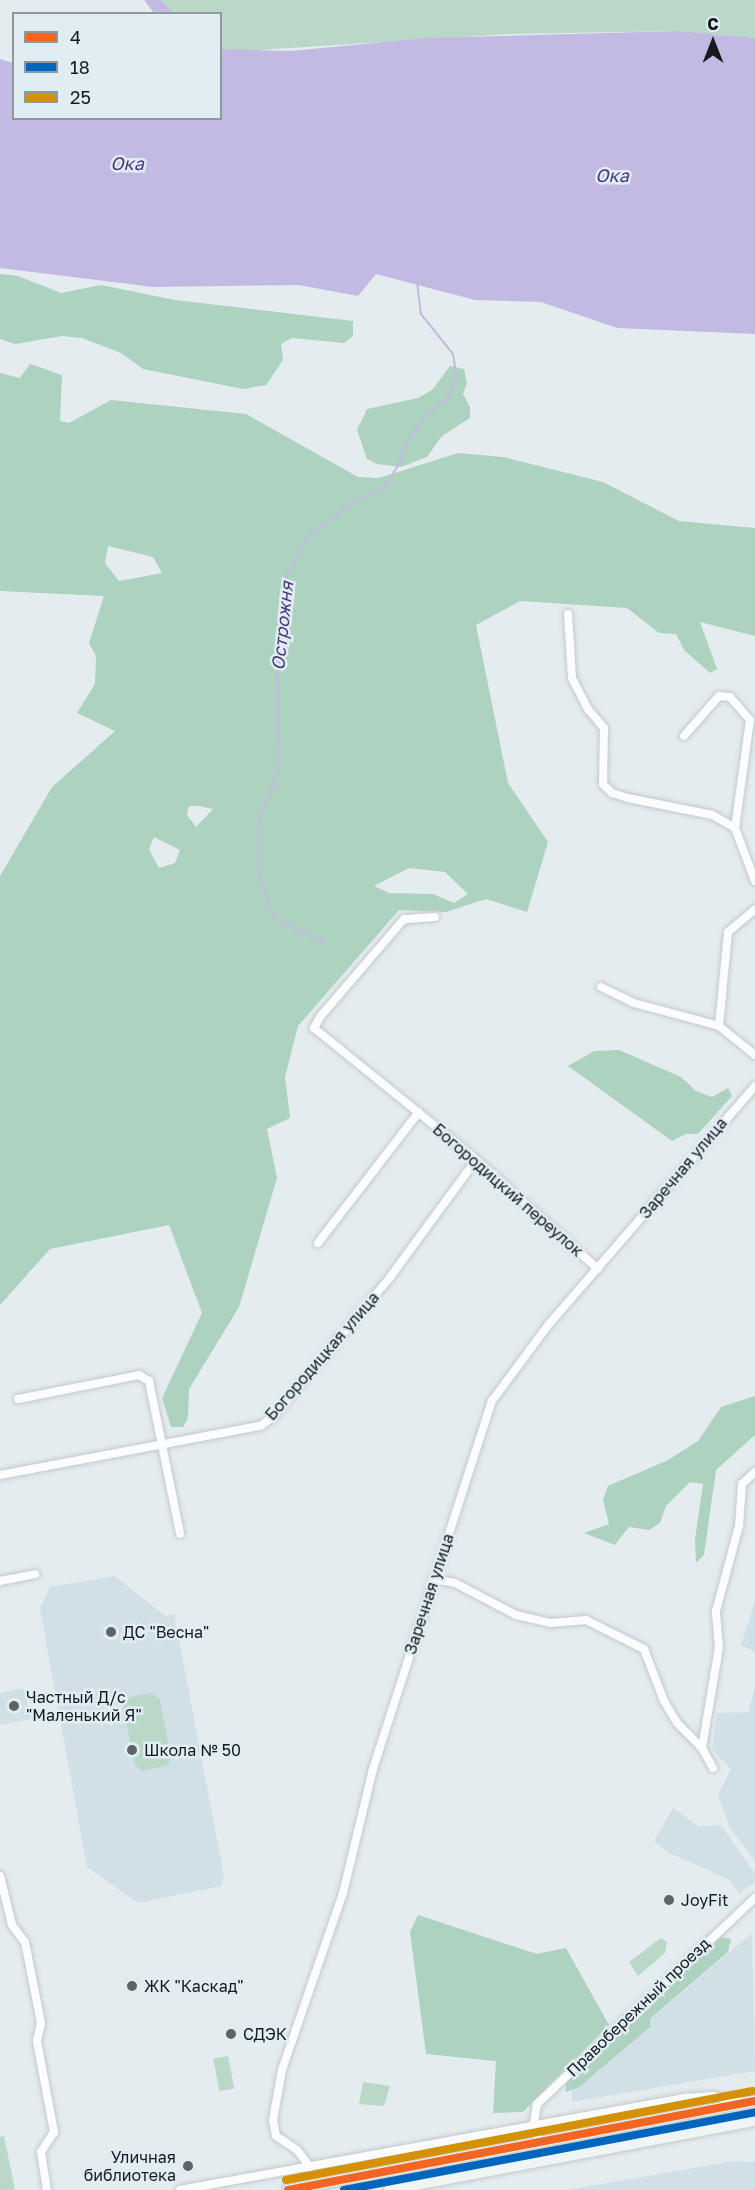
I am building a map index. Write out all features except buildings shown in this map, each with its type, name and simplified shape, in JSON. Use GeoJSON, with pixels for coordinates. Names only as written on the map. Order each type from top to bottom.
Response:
{"type":"FeatureCollection","features":[{"type":"Feature","properties":{"kind":"main road"},"geometry":{"type":"LineString","coordinates":[[288,2190],[312,2188],[750,2102]]}},
{"type":"Feature","properties":{"kind":"main road"},"geometry":{"type":"LineString","coordinates":[[389,2190],[755,2121]]}},
{"type":"Feature","properties":{"kind":"street"},"geometry":{"type":"LineString","coordinates":[[568,614],[572,678],[588,709],[604,728],[603,784],[612,793],[712,815],[735,828]]}},
{"type":"Feature","properties":{"kind":"street"},"geometry":{"type":"LineString","coordinates":[[684,736],[719,696],[730,697],[753,720],[735,828],[755,881]]}},
{"type":"Feature","properties":{"kind":"street"},"geometry":{"type":"LineString","coordinates":[[719,1026],[728,932],[755,909]]}},
{"type":"Feature","properties":{"kind":"street","name":"Богородицкий переулок"},"geometry":{"type":"LineString","coordinates":[[435,918],[404,919],[320,1017],[314,1028],[476,1160],[598,1269]]}},
{"type":"Feature","properties":{"kind":"street"},"geometry":{"type":"LineString","coordinates":[[601,987],[634,1003],[719,1026],[755,1056]]}},
{"type":"Feature","properties":{"kind":"street","name":"Заречная улица"},"geometry":{"type":"LineString","coordinates":[[310,2167],[297,2150],[276,2136],[273,2120],[279,2080],[343,1893],[373,1769],[492,1401],[549,1324],[755,1086]]}},
{"type":"Feature","properties":{"kind":"street","name":"Богородицкий переулок"},"geometry":{"type":"LineString","coordinates":[[318,1243],[419,1112]]}},
{"type":"Feature","properties":{"kind":"street","name":"Богородицкая улица"},"geometry":{"type":"LineString","coordinates":[[0,1475],[260,1426],[272,1418],[391,1276],[476,1160]]}},
{"type":"Feature","properties":{"kind":"street"},"geometry":{"type":"LineString","coordinates":[[18,1399],[139,1375],[149,1381],[180,1534]]}},
{"type":"Feature","properties":{"kind":"street"},"geometry":{"type":"LineString","coordinates":[[702,1748],[719,1648],[716,1611],[739,1526],[742,1484],[755,1472]]}},
{"type":"Feature","properties":{"kind":"street"},"geometry":{"type":"LineString","coordinates":[[0,1581],[35,1574]]}},
{"type":"Feature","properties":{"kind":"street"},"geometry":{"type":"LineString","coordinates":[[433,1579],[455,1583],[516,1615],[551,1623],[586,1620],[644,1649],[664,1701],[677,1723],[702,1748],[713,1768]]}},
{"type":"Feature","properties":{"kind":"street"},"geometry":{"type":"LineString","coordinates":[[0,1876],[12,1925],[25,1942],[40,2023],[37,2041],[54,2132],[41,2152],[47,2190]]}},
{"type":"Feature","properties":{"kind":"street","name":"Правобережный проезд"},"geometry":{"type":"LineString","coordinates":[[534,2123],[537,2104],[755,1898]]}},
{"type":"Feature","properties":{"kind":"street"},"geometry":{"type":"LineString","coordinates":[[180,2190],[534,2123],[684,2098],[713,2096],[750,2102]]}},
{"type":"Feature","properties":{"kind":"street"},"geometry":{"type":"LineString","coordinates":[[534,2123],[539,2142]]}},
{"type":"Feature","properties":{"kind":"shaded area","name":"Школа № 50"},"geometry":{"type":"Polygon","coordinates":[[[115,1576],[165,1616],[174,1614],[224,1876],[221,1886],[138,1903],[87,1867],[40,1608],[50,1587],[115,1576]]]}},
{"type":"Feature","properties":{"kind":"shaded area"},"geometry":{"type":"Polygon","coordinates":[[[755,1601],[755,1652],[741,1645],[755,1601]]]}},
{"type":"Feature","properties":{"kind":"shaded area"},"geometry":{"type":"Polygon","coordinates":[[[755,1687],[755,1861],[729,1826],[718,1794],[731,1769],[712,1749],[717,1713],[748,1712],[755,1687]]]}},
{"type":"Feature","properties":{"kind":"shaded area","name":"Частный Д/с \"Маленький Я\""},"geometry":{"type":"Polygon","coordinates":[[[24,1688],[31,1719],[0,1725],[0,1693],[24,1688]]]}},
{"type":"Feature","properties":{"kind":"shaded area"},"geometry":{"type":"Polygon","coordinates":[[[673,1808],[698,1826],[721,1825],[755,1874],[755,1882],[739,1893],[730,1880],[667,1852],[654,1841],[673,1808]]]}},
{"type":"Feature","properties":{"kind":"shaded area"},"geometry":{"type":"Polygon","coordinates":[[[752,1933],[755,2071],[572,2102],[572,2086],[752,1933]]]}},
{"type":"Feature","properties":{"kind":"shaded area"},"geometry":{"type":"Polygon","coordinates":[[[735,2161],[755,2162],[755,2190],[566,2190],[735,2161]]]}},
{"type":"Feature","properties":{"kind":"green space"},"geometry":{"type":"Polygon","coordinates":[[[161,0],[755,0],[755,38],[679,31],[510,34],[228,52],[222,49],[222,12],[173,12],[161,0]]]}},
{"type":"Feature","properties":{"kind":"green space"},"geometry":{"type":"Polygon","coordinates":[[[0,274],[18,276],[61,293],[101,285],[175,300],[353,321],[353,336],[344,343],[292,338],[281,344],[283,360],[266,385],[243,389],[143,369],[121,353],[82,338],[62,336],[15,344],[0,339],[0,274]]]}},
{"type":"Feature","properties":{"kind":"green space"},"geometry":{"type":"Polygon","coordinates":[[[30,364],[62,375],[60,421],[69,423],[111,400],[246,414],[358,477],[379,478],[458,453],[503,457],[603,482],[679,521],[755,528],[755,636],[700,622],[717,669],[710,673],[684,650],[676,634],[659,633],[627,608],[520,601],[476,625],[508,783],[548,842],[527,912],[486,899],[446,912],[399,910],[298,1026],[285,1077],[290,1118],[267,1129],[277,1178],[239,1307],[189,1389],[188,1418],[183,1427],[171,1427],[162,1398],[202,1313],[169,1225],[50,1249],[0,1305],[0,876],[52,787],[115,731],[77,713],[95,684],[96,656],[89,643],[104,596],[0,591],[0,373],[20,378],[30,364]],[[108,546],[105,563],[119,581],[162,573],[153,557],[108,546]],[[189,806],[187,815],[196,827],[213,809],[189,806]],[[154,837],[149,849],[159,868],[175,863],[180,850],[154,837]],[[409,868],[374,886],[389,893],[433,894],[454,903],[468,894],[445,872],[409,868]]]}},
{"type":"Feature","properties":{"kind":"green space"},"geometry":{"type":"Polygon","coordinates":[[[450,366],[464,369],[467,383],[463,394],[470,407],[470,418],[442,436],[427,457],[401,467],[377,464],[367,459],[357,430],[367,409],[418,398],[432,390],[450,366]]]}},
{"type":"Feature","properties":{"kind":"green space"},"geometry":{"type":"Polygon","coordinates":[[[619,1050],[681,1077],[696,1091],[712,1097],[728,1088],[732,1096],[698,1134],[686,1134],[672,1141],[568,1066],[594,1051],[619,1050]]]}},
{"type":"Feature","properties":{"kind":"green space"},"geometry":{"type":"Polygon","coordinates":[[[755,1396],[755,1435],[716,1470],[704,1555],[696,1563],[695,1539],[703,1484],[690,1482],[666,1506],[660,1523],[649,1530],[629,1527],[615,1545],[584,1533],[609,1524],[603,1500],[608,1486],[668,1460],[698,1441],[721,1407],[755,1396]]]}},
{"type":"Feature","properties":{"kind":"green space"},"geometry":{"type":"Polygon","coordinates":[[[152,1693],[160,1700],[171,1757],[168,1765],[141,1771],[135,1764],[123,1708],[130,1697],[152,1693]]]}},
{"type":"Feature","properties":{"kind":"green space"},"geometry":{"type":"Polygon","coordinates":[[[418,1915],[537,1954],[566,1948],[609,2025],[523,2112],[493,2113],[496,2061],[426,2054],[410,1932],[418,1915]]]}},
{"type":"Feature","properties":{"kind":"green space"},"geometry":{"type":"Polygon","coordinates":[[[721,1937],[731,1939],[728,1952],[650,2019],[650,2027],[579,2087],[566,2092],[566,2083],[721,1937]]]}},
{"type":"Feature","properties":{"kind":"green space"},"geometry":{"type":"Polygon","coordinates":[[[661,1938],[667,1942],[665,1953],[638,1976],[629,1962],[661,1938]]]}},
{"type":"Feature","properties":{"kind":"green space"},"geometry":{"type":"Polygon","coordinates":[[[228,2056],[234,2088],[220,2091],[213,2059],[228,2056]]]}},
{"type":"Feature","properties":{"kind":"green space"},"geometry":{"type":"Polygon","coordinates":[[[363,2082],[390,2086],[384,2106],[359,2104],[363,2082]]]}},
{"type":"Feature","properties":{"kind":"green space"},"geometry":{"type":"Polygon","coordinates":[[[4,2136],[15,2190],[0,2190],[0,2137],[4,2136]]]}},
{"type":"Feature","properties":{"kind":"water"},"geometry":{"type":"Polygon","coordinates":[[[144,0],[161,0],[173,12],[153,12],[144,0]]]}},
{"type":"Feature","properties":{"kind":"water","name":"Ока"},"geometry":{"type":"Polygon","coordinates":[[[679,31],[755,38],[755,334],[617,328],[541,302],[475,300],[376,274],[358,296],[299,285],[153,287],[0,268],[0,59],[12,63],[12,120],[222,120],[222,49],[290,51],[427,38],[679,31]]]}},
{"type":"Feature","properties":{"kind":"waterway","name":"Острожня"},"geometry":{"type":"LineString","coordinates":[[325,944],[274,918],[258,872],[258,824],[278,772],[277,673],[287,575],[310,535],[352,503],[384,488],[400,462],[405,444],[425,416],[447,400],[457,377],[453,354],[421,314],[417,283]]}},
{"type":"Feature","properties":{"kind":"transit line","name":"25"},"geometry":{"type":"LineString","coordinates":[[286,2180],[753,2091]]}},
{"type":"Feature","properties":{"kind":"transit line","name":"4"},"geometry":{"type":"LineString","coordinates":[[288,2190],[755,2101]]}},
{"type":"Feature","properties":{"kind":"transit line","name":"18"},"geometry":{"type":"LineString","coordinates":[[344,2190],[755,2112]]}},
{"type":"Feature","properties":{"kind":"place","name":"ДС \"Весна\""},"geometry":{"type":"Point","coordinates":[111,1632]}},
{"type":"Feature","properties":{"kind":"place","name":"Частный Д/с \"Маленький Я\""},"geometry":{"type":"Point","coordinates":[14,1706]}},
{"type":"Feature","properties":{"kind":"place","name":"Школа № 50"},"geometry":{"type":"Point","coordinates":[132,1750]}},
{"type":"Feature","properties":{"kind":"place","name":"JoyFit"},"geometry":{"type":"Point","coordinates":[669,1900]}},
{"type":"Feature","properties":{"kind":"place","name":"ЖК \"Каскад\""},"geometry":{"type":"Point","coordinates":[132,1986]}},
{"type":"Feature","properties":{"kind":"place","name":"СДЭК"},"geometry":{"type":"Point","coordinates":[231,2034]}},
{"type":"Feature","properties":{"kind":"place","name":"Уличная библиотека"},"geometry":{"type":"Point","coordinates":[188,2166]}}]}
